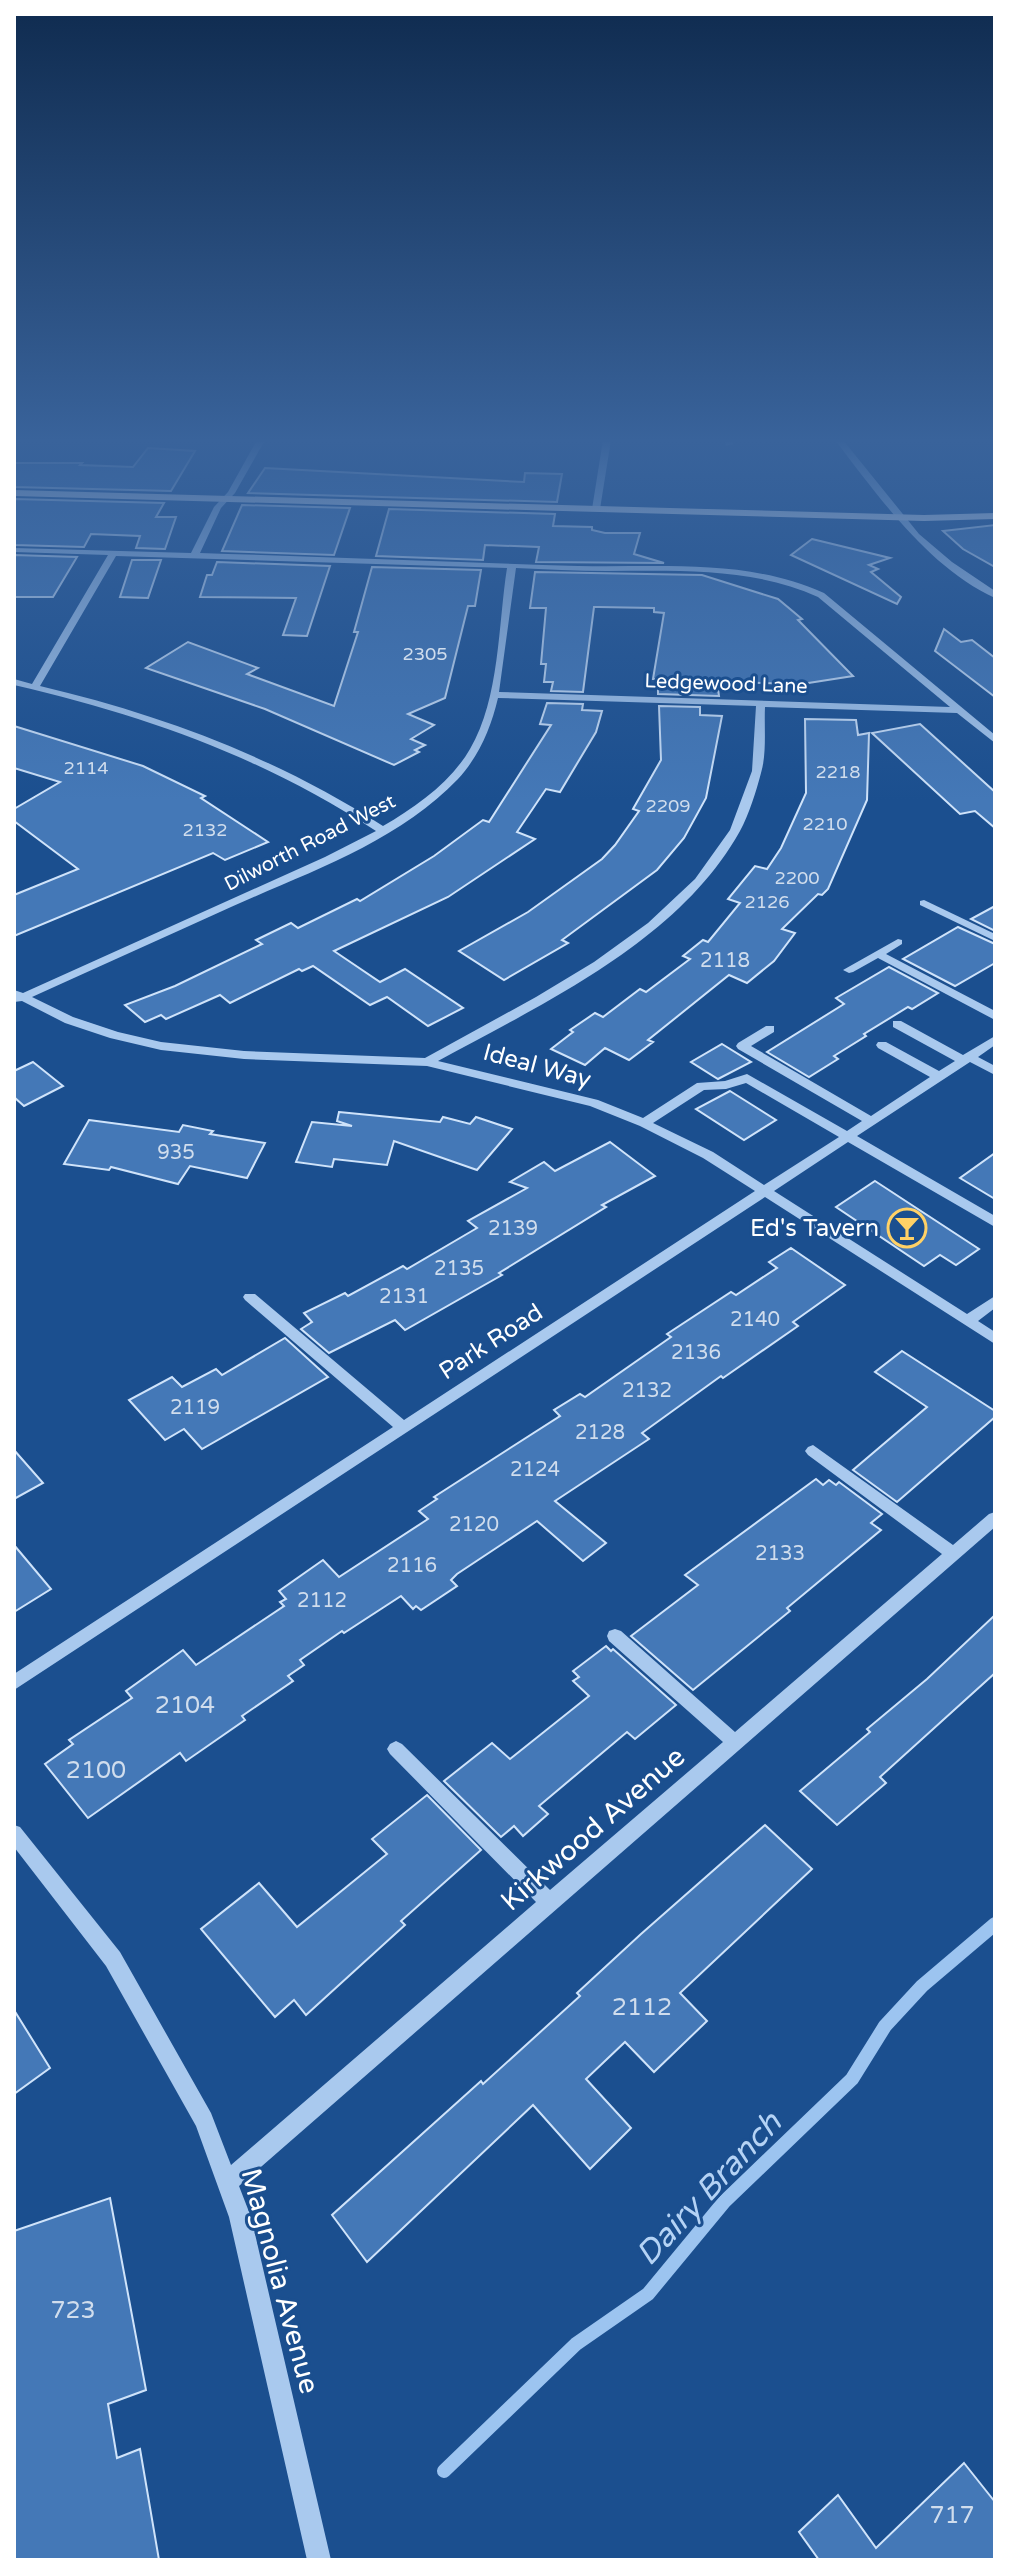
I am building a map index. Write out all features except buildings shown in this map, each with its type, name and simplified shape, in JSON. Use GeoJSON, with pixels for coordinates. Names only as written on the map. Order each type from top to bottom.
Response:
{"type":"FeatureCollection","features":[{"type":"Feature","properties":{"kind":"street"},"geometry":{"type":"LineString","coordinates":[[35,687],[109,560]]}},
{"type":"Feature","properties":{"kind":"street"},"geometry":{"type":"LineString","coordinates":[[340,560],[747,573],[798,584],[821,595],[995,740]]}},
{"type":"Feature","properties":{"kind":"street"},"geometry":{"type":"LineString","coordinates":[[944,560],[995,595]]}},
{"type":"Feature","properties":{"kind":"street","name":"Dilworth Road West"},"geometry":{"type":"LineString","coordinates":[[17,997],[317,864],[382,830],[440,793],[475,749],[493,695],[512,565]]}},
{"type":"Feature","properties":{"kind":"street"},"geometry":{"type":"LineString","coordinates":[[14,682],[143,716],[221,743],[352,810],[382,830]]}},
{"type":"Feature","properties":{"kind":"street","name":"Ledgewood Lane"},"geometry":{"type":"LineString","coordinates":[[493,695],[959,710]]}},
{"type":"Feature","properties":{"kind":"street"},"geometry":{"type":"LineString","coordinates":[[427,1062],[582,977],[654,925],[689,891],[718,857],[740,822],[754,788],[762,757],[761,703]]}},
{"type":"Feature","properties":{"kind":"street"},"geometry":{"type":"LineString","coordinates":[[924,903],[995,938]]}},
{"type":"Feature","properties":{"kind":"street"},"geometry":{"type":"LineString","coordinates":[[849,970],[898,942]]}},
{"type":"Feature","properties":{"kind":"street"},"geometry":{"type":"LineString","coordinates":[[878,954],[995,1016]]}},
{"type":"Feature","properties":{"kind":"street","name":"Ideal Way"},"geometry":{"type":"LineString","coordinates":[[17,997],[69,1020],[161,1046],[244,1055],[427,1062],[556,1092],[644,1123],[708,1155],[995,1339]]}},
{"type":"Feature","properties":{"kind":"street"},"geometry":{"type":"LineString","coordinates":[[897,1024],[995,1071]]}},
{"type":"Feature","properties":{"kind":"street"},"geometry":{"type":"LineString","coordinates":[[770,1029],[742,1046],[872,1122]]}},
{"type":"Feature","properties":{"kind":"street","name":"Park Road"},"geometry":{"type":"LineString","coordinates":[[14,1683],[995,1040]]}},
{"type":"Feature","properties":{"kind":"street"},"geometry":{"type":"LineString","coordinates":[[882,1045],[940,1077]]}},
{"type":"Feature","properties":{"kind":"street"},"geometry":{"type":"LineString","coordinates":[[644,1123],[701,1086],[726,1085],[747,1078],[995,1222]]}},
{"type":"Feature","properties":{"kind":"street"},"geometry":{"type":"LineString","coordinates":[[250,1297],[404,1428]]}},
{"type":"Feature","properties":{"kind":"street"},"geometry":{"type":"LineString","coordinates":[[968,1321],[995,1301]]}},
{"type":"Feature","properties":{"kind":"street"},"geometry":{"type":"LineString","coordinates":[[813,1451],[954,1554]]}},
{"type":"Feature","properties":{"kind":"street","name":"Kirkwood Avenue"},"geometry":{"type":"LineString","coordinates":[[227,2182],[995,1518]]}},
{"type":"Feature","properties":{"kind":"street"},"geometry":{"type":"LineString","coordinates":[[615,1636],[736,1743]]}},
{"type":"Feature","properties":{"kind":"street"},"geometry":{"type":"LineString","coordinates":[[396,1749],[550,1903]]}},
{"type":"Feature","properties":{"kind":"street","name":"Magnolia Avenue"},"geometry":{"type":"LineString","coordinates":[[14,1833],[113,1959],[204,2120],[240,2217],[319,2560]]}},
{"type":"Feature","properties":{"kind":"waterway","name":"Dairy Branch"},"geometry":{"type":"LineString","coordinates":[[444,2471],[576,2344],[648,2294],[724,2202],[852,2079],[885,2026],[922,1986],[995,1924]]}},
{"type":"Feature","properties":{"kind":"place","name":"Ed's Tavern"},"geometry":{"type":"Point","coordinates":[907,1228]}}]}
